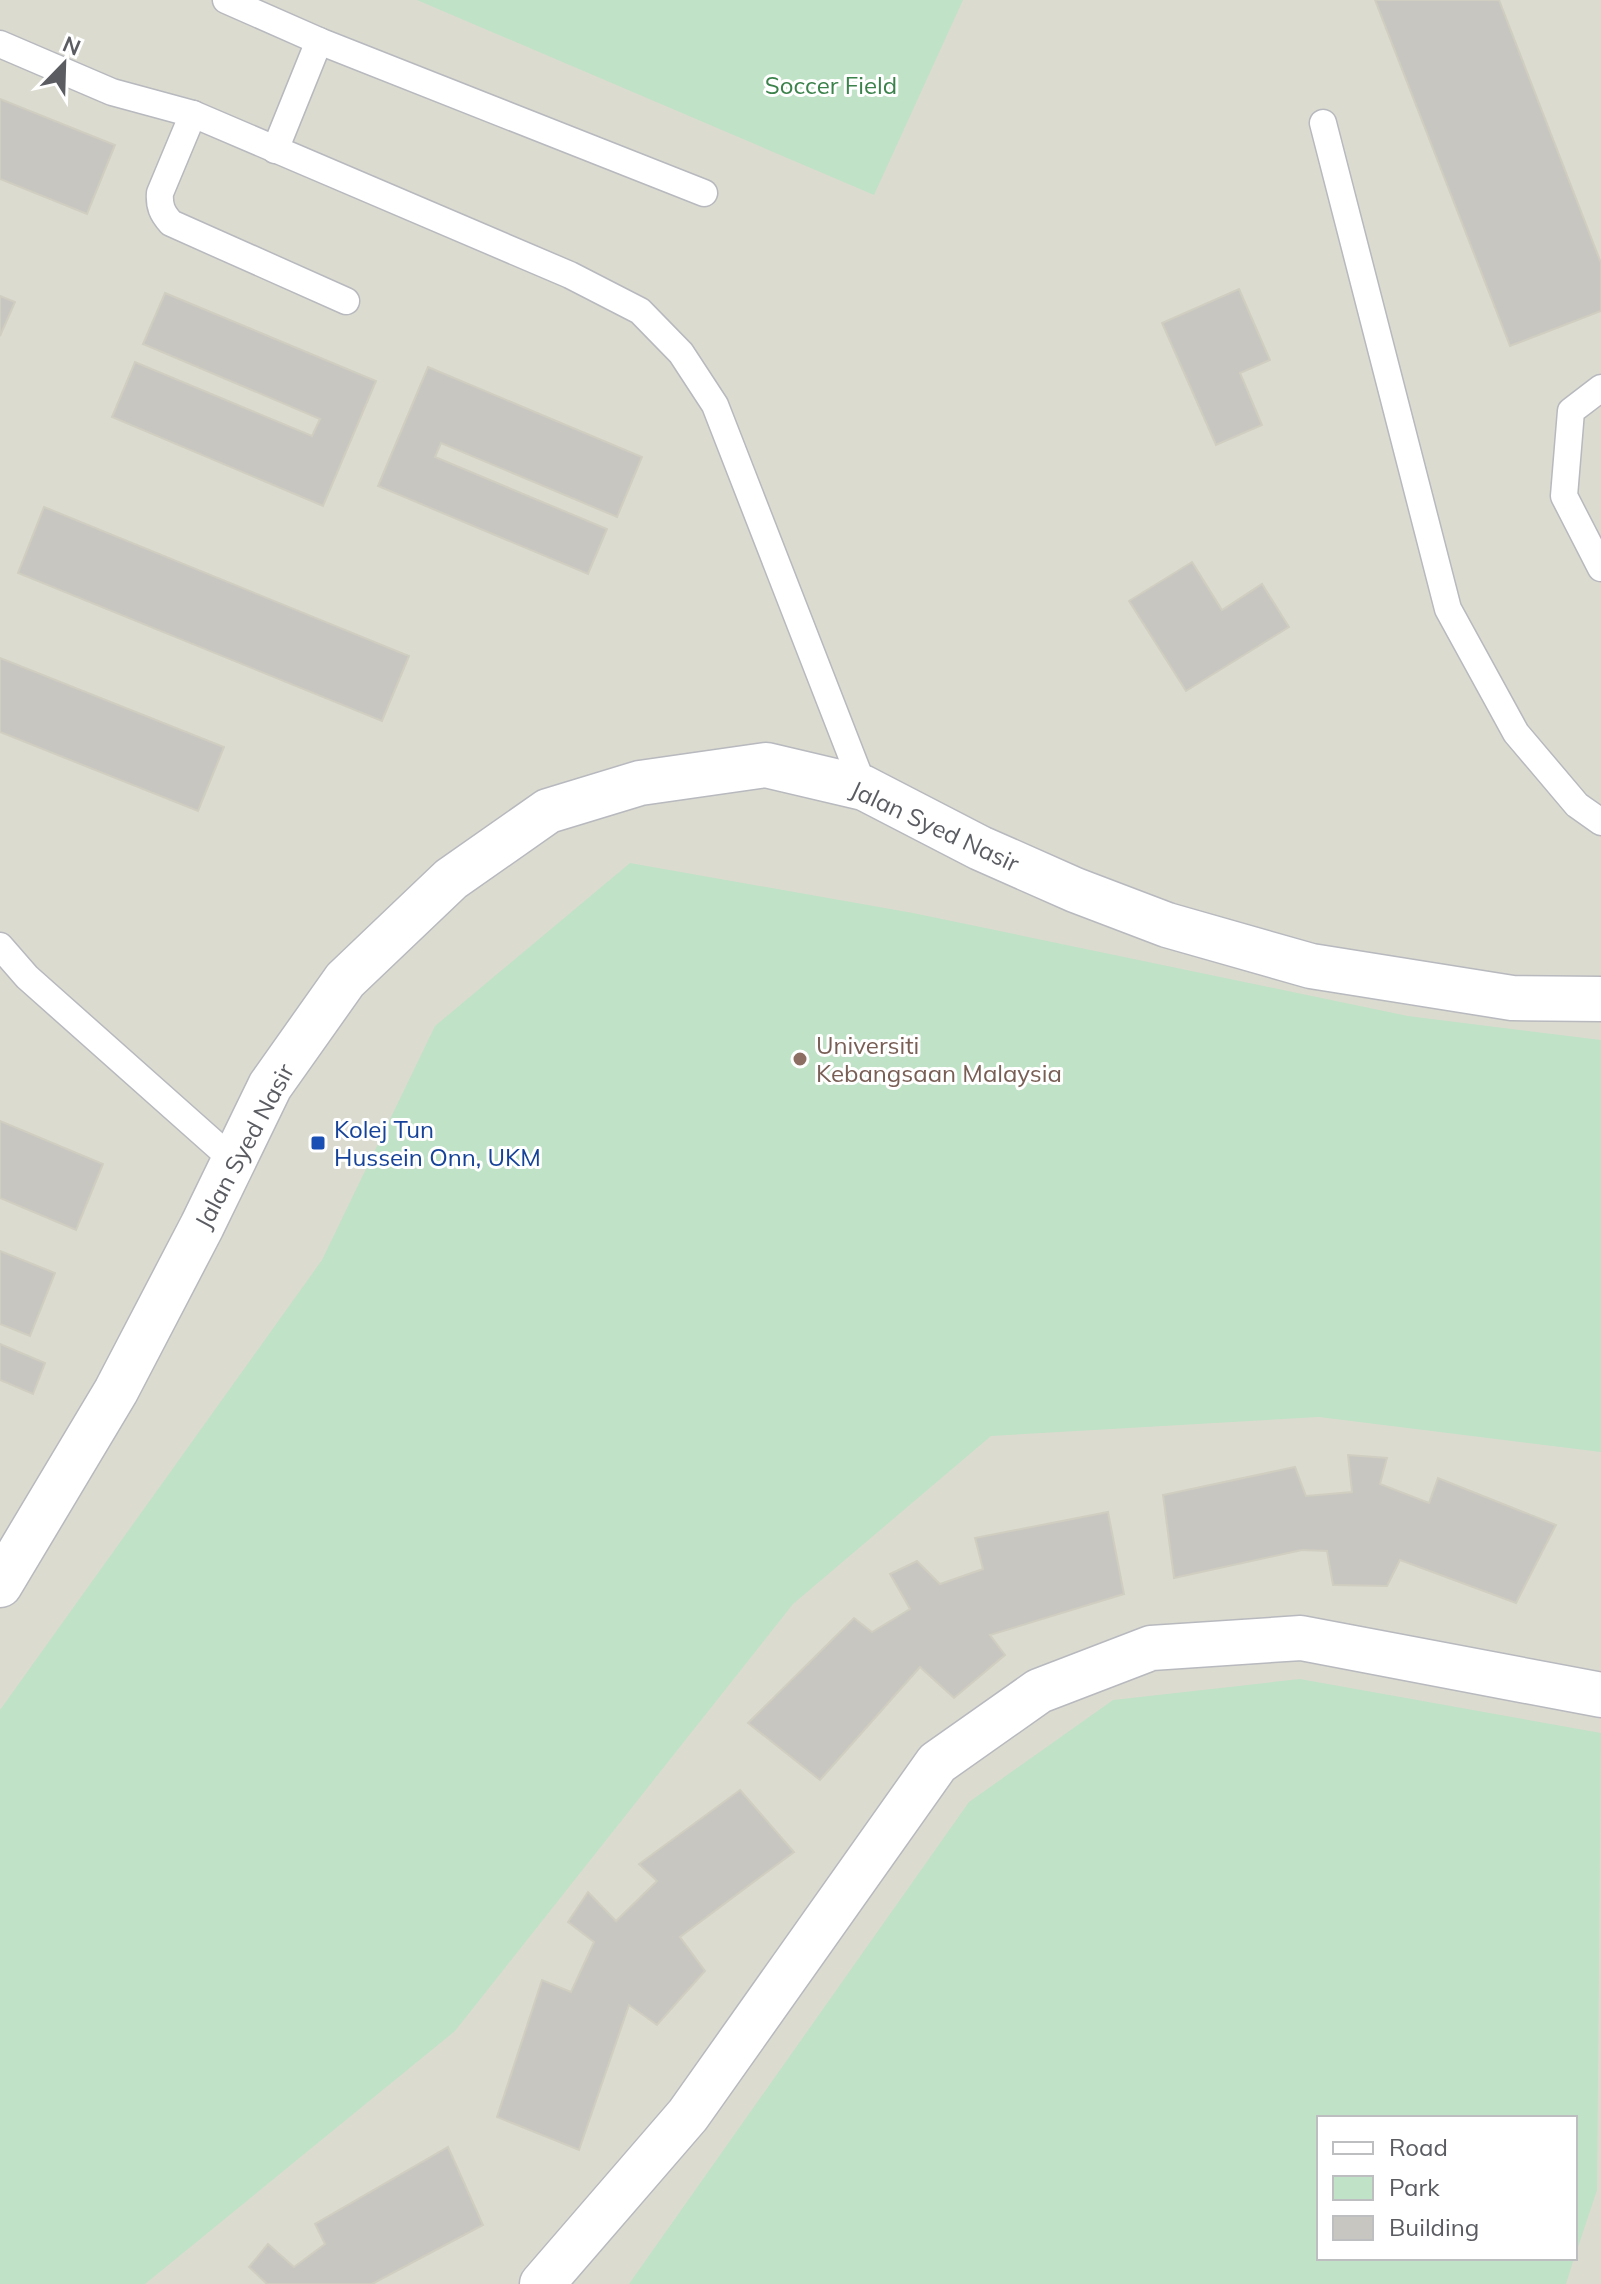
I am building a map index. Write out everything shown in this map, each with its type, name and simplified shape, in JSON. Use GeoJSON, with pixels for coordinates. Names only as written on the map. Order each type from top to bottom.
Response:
{"type":"FeatureCollection","features":[{"type":"Feature","properties":{"kind":"street","name":"Jalan Syed Nasir"},"geometry":{"type":"LineString","coordinates":[[0,1585],[116,1391],[270,1086],[345,980],[451,879],[548,811],[640,783],[766,765],[864,788],[980,848],[1075,890],[1167,925],[1311,966],[1512,998],[1601,999]]}},
{"type":"Feature","properties":{"kind":"street"},"geometry":{"type":"LineString","coordinates":[[542,2284],[688,2115],[937,1763],[1039,1691],[1151,1648],[1301,1638],[1601,1695]]}},
{"type":"Feature","properties":{"kind":"lane"},"geometry":{"type":"LineString","coordinates":[[226,0],[319,41],[704,193]]}},
{"type":"Feature","properties":{"kind":"lane"},"geometry":{"type":"LineString","coordinates":[[275,150],[319,41]]}},
{"type":"Feature","properties":{"kind":"lane"},"geometry":{"type":"LineString","coordinates":[[0,44],[112,92],[193,114],[570,275],[640,311],[681,353],[715,405],[864,788]]}},
{"type":"Feature","properties":{"kind":"lane"},"geometry":{"type":"LineString","coordinates":[[193,114],[160,193],[159,204],[163,214],[171,223],[346,301]]}},
{"type":"Feature","properties":{"kind":"lane"},"geometry":{"type":"LineString","coordinates":[[1323,123],[1448,609],[1516,733],[1577,805],[1601,822]]}},
{"type":"Feature","properties":{"kind":"lane"},"geometry":{"type":"LineString","coordinates":[[1601,388],[1571,411],[1564,496],[1601,568]]}},
{"type":"Feature","properties":{"kind":"lane"},"geometry":{"type":"LineString","coordinates":[[0,946],[27,977],[234,1161]]}},
{"type":"Feature","properties":{"kind":"shaded area","name":"Universiti Kebangsaan Malaysia"},"geometry":{"type":"Polygon","coordinates":[[[0,0],[1601,0],[1601,2284],[0,2284],[0,0]]]}},
{"type":"Feature","properties":{"kind":"green space","name":"Soccer Field"},"geometry":{"type":"Polygon","coordinates":[[[417,0],[963,0],[874,195],[417,0]]]}},
{"type":"Feature","properties":{"kind":"green space"},"geometry":{"type":"Polygon","coordinates":[[[630,863],[913,913],[1408,1016],[1601,1040],[1601,1452],[1319,1417],[991,1436],[793,1604],[455,2031],[145,2284],[0,2284],[0,1710],[322,1260],[435,1026],[630,863]]]}},
{"type":"Feature","properties":{"kind":"green space"},"geometry":{"type":"Polygon","coordinates":[[[1300,1679],[1601,1733],[1597,2190],[1577,2250],[1577,2116],[1317,2116],[1317,2260],[1573,2260],[1566,2284],[629,2284],[969,1802],[1113,1700],[1300,1679]]]}},
{"type":"Feature","properties":{"kind":"building"},"geometry":{"type":"Polygon","coordinates":[[[1375,0],[1499,0],[1601,263],[1601,311],[1510,346],[1375,0]]]}},
{"type":"Feature","properties":{"kind":"building"},"geometry":{"type":"Polygon","coordinates":[[[0,99],[115,145],[87,214],[0,179],[0,99]]]}},
{"type":"Feature","properties":{"kind":"building"},"geometry":{"type":"Polygon","coordinates":[[[1239,289],[1270,360],[1240,373],[1262,425],[1216,445],[1162,323],[1239,289]]]}},
{"type":"Feature","properties":{"kind":"building"},"geometry":{"type":"Polygon","coordinates":[[[165,293],[376,381],[323,506],[112,417],[135,362],[312,436],[320,419],[143,344],[165,293]]]}},
{"type":"Feature","properties":{"kind":"building"},"geometry":{"type":"Polygon","coordinates":[[[0,296],[15,302],[0,336],[0,296]]]}},
{"type":"Feature","properties":{"kind":"building"},"geometry":{"type":"Polygon","coordinates":[[[428,367],[642,457],[617,517],[441,443],[435,457],[607,529],[588,574],[378,486],[428,367]]]}},
{"type":"Feature","properties":{"kind":"building"},"geometry":{"type":"Polygon","coordinates":[[[44,507],[409,656],[382,721],[18,573],[44,507]]]}},
{"type":"Feature","properties":{"kind":"building"},"geometry":{"type":"Polygon","coordinates":[[[1192,562],[1222,610],[1262,584],[1289,627],[1186,691],[1129,601],[1192,562]]]}},
{"type":"Feature","properties":{"kind":"building"},"geometry":{"type":"Polygon","coordinates":[[[0,658],[224,747],[198,811],[0,732],[0,658]]]}},
{"type":"Feature","properties":{"kind":"building"},"geometry":{"type":"Polygon","coordinates":[[[0,1121],[103,1164],[76,1230],[0,1198],[0,1121]]]}},
{"type":"Feature","properties":{"kind":"building"},"geometry":{"type":"Polygon","coordinates":[[[0,1251],[55,1273],[30,1336],[0,1324],[0,1251]]]}},
{"type":"Feature","properties":{"kind":"building"},"geometry":{"type":"Polygon","coordinates":[[[0,1344],[45,1363],[33,1394],[0,1380],[0,1344]]]}},
{"type":"Feature","properties":{"kind":"building"},"geometry":{"type":"Polygon","coordinates":[[[1348,1455],[1387,1458],[1380,1484],[1429,1503],[1438,1478],[1556,1525],[1516,1603],[1400,1560],[1387,1586],[1333,1585],[1327,1551],[1302,1550],[1174,1578],[1163,1495],[1295,1467],[1306,1496],[1352,1492],[1348,1455]]]}},
{"type":"Feature","properties":{"kind":"building"},"geometry":{"type":"Polygon","coordinates":[[[1108,1512],[1124,1594],[990,1635],[1005,1655],[954,1698],[920,1667],[820,1780],[748,1723],[854,1618],[872,1632],[910,1609],[890,1574],[917,1561],[940,1584],[983,1569],[975,1538],[1108,1512]]]}},
{"type":"Feature","properties":{"kind":"building"},"geometry":{"type":"Polygon","coordinates":[[[740,1790],[794,1852],[680,1937],[705,1971],[657,2025],[629,2005],[579,2150],[497,2117],[542,1980],[571,1992],[594,1942],[568,1922],[588,1892],[616,1921],[657,1881],[639,1864],[740,1790]]]}},
{"type":"Feature","properties":{"kind":"building"},"geometry":{"type":"Polygon","coordinates":[[[448,2147],[483,2225],[372,2284],[267,2284],[249,2267],[268,2244],[294,2267],[325,2244],[315,2224],[448,2147]]]}},
{"type":"Feature","properties":{"kind":"place","name":"Universiti Kebangsaan Malaysia"},"geometry":{"type":"Point","coordinates":[800,1059]}},
{"type":"Feature","properties":{"kind":"place","name":"Kolej Tun Hussein Onn, UKM"},"geometry":{"type":"Point","coordinates":[318,1143]}}]}
